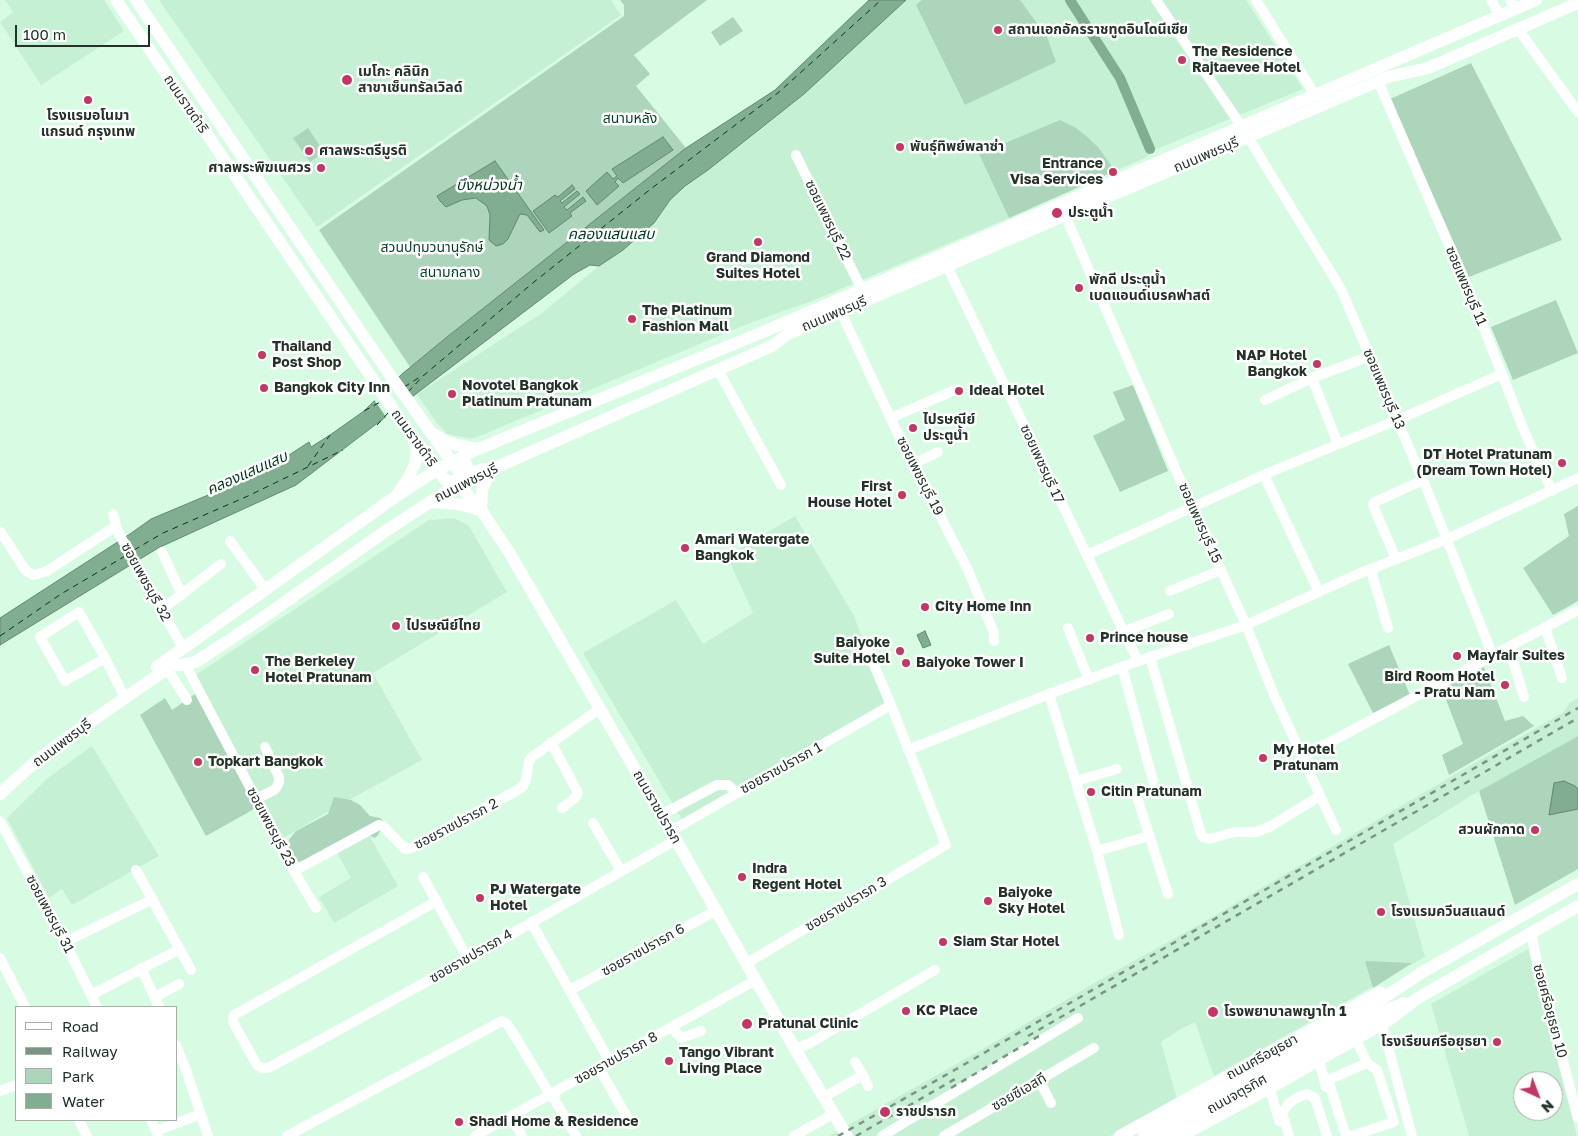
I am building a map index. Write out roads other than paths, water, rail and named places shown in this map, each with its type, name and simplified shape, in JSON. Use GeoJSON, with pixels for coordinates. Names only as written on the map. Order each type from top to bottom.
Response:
{"type":"FeatureCollection","features":[{"type":"Feature","properties":{"kind":"main road","name":"ถนนราชดำริ"},"geometry":{"type":"LineString","coordinates":[[116,0],[399,418],[445,480],[458,484],[457,459],[428,430],[136,0]]}},
{"type":"Feature","properties":{"kind":"main road","name":"ถนนเพชรบุรี"},"geometry":{"type":"LineString","coordinates":[[0,793],[51,750],[167,669],[173,665],[195,662],[218,648],[392,526],[458,484],[772,346],[788,334],[1066,215],[1245,132],[1315,95],[1500,15],[1512,4],[1536,0]]}},
{"type":"Feature","properties":{"kind":"main road","name":"ถนนเพชรบุรี"},"geometry":{"type":"LineString","coordinates":[[127,697],[134,685],[183,648],[395,497],[457,459],[763,332],[861,287],[1245,132],[1388,77],[1428,68],[1578,3]]}},
{"type":"Feature","properties":{"kind":"main road"},"geometry":{"type":"LineString","coordinates":[[136,29],[150,20]]}},
{"type":"Feature","properties":{"kind":"main road"},"geometry":{"type":"LineString","coordinates":[[1444,40],[1452,58]]}},
{"type":"Feature","properties":{"kind":"main road"},"geometry":{"type":"LineString","coordinates":[[1395,61],[1402,74]]}},
{"type":"Feature","properties":{"kind":"main road"},"geometry":{"type":"LineString","coordinates":[[171,81],[185,72]]}},
{"type":"Feature","properties":{"kind":"main road"},"geometry":{"type":"LineString","coordinates":[[179,94],[193,85]]}},
{"type":"Feature","properties":{"kind":"main road"},"geometry":{"type":"LineString","coordinates":[[428,430],[445,441],[478,449]]}},
{"type":"Feature","properties":{"kind":"main road"},"geometry":{"type":"LineString","coordinates":[[395,497],[408,479],[415,464],[414,438]]}},
{"type":"Feature","properties":{"kind":"main road"},"geometry":{"type":"LineString","coordinates":[[457,459],[472,473],[531,449],[535,451]]}},
{"type":"Feature","properties":{"kind":"main road"},"geometry":{"type":"LineString","coordinates":[[430,502],[458,504],[481,510],[482,490],[491,470]]}},
{"type":"Feature","properties":{"kind":"main road","name":"ถนนราชปรารภ"},"geometry":{"type":"LineString","coordinates":[[458,484],[481,510],[524,578],[847,1136]]}},
{"type":"Feature","properties":{"kind":"main road"},"geometry":{"type":"LineString","coordinates":[[380,508],[392,526]]}},
{"type":"Feature","properties":{"kind":"main road","name":"ถนนศรีอยุธยา"},"geometry":{"type":"LineString","coordinates":[[1182,1136],[1270,1088],[1312,1052],[1370,1007],[1406,983],[1578,884]]}},
{"type":"Feature","properties":{"kind":"main road","name":"ถนนศรีอยุธยา"},"geometry":{"type":"LineString","coordinates":[[1312,1052],[1356,1039],[1382,1024],[1418,998],[1578,906]]}},
{"type":"Feature","properties":{"kind":"main road","name":"ถนนศรีอยุธยา"},"geometry":{"type":"LineString","coordinates":[[1120,1136],[1378,992],[1406,983]]}},
{"type":"Feature","properties":{"kind":"main road","name":"ถนนศรีอยุธยา"},"geometry":{"type":"LineString","coordinates":[[1312,1052],[1389,1009],[1418,998]]}},
{"type":"Feature","properties":{"kind":"main road","name":"ถนนจตุรทิศ"},"geometry":{"type":"LineString","coordinates":[[1144,1136],[1312,1052]]}},
{"type":"Feature","properties":{"kind":"main road","name":"ถนนจตุรทิศ"},"geometry":{"type":"LineString","coordinates":[[1162,1136],[1312,1052]]}},
{"type":"Feature","properties":{"kind":"street","name":"ซอยเพชรบุรี 13"},"geometry":{"type":"LineString","coordinates":[[1156,0],[1245,132],[1341,288],[1423,480],[1493,656]]}},
{"type":"Feature","properties":{"kind":"street"},"geometry":{"type":"LineString","coordinates":[[1256,0],[1315,95]]}},
{"type":"Feature","properties":{"kind":"street"},"geometry":{"type":"LineString","coordinates":[[1491,0],[1500,15]]}},
{"type":"Feature","properties":{"kind":"street"},"geometry":{"type":"LineString","coordinates":[[1518,29],[1578,112]]}},
{"type":"Feature","properties":{"kind":"street","name":"ซอยเพชรบุรี 11"},"geometry":{"type":"LineString","coordinates":[[1378,81],[1474,304],[1525,433],[1552,491]]}},
{"type":"Feature","properties":{"kind":"street","name":"ซอยเพชรบุรี 22"},"geometry":{"type":"LineString","coordinates":[[796,155],[861,287]]}},
{"type":"Feature","properties":{"kind":"street","name":"ซอยเพชรบุรี 15"},"geometry":{"type":"LineString","coordinates":[[1066,215],[1192,508],[1246,625],[1274,695],[1336,830]]}},
{"type":"Feature","properties":{"kind":"street","name":"ซอยเพชรบุรี 17"},"geometry":{"type":"LineString","coordinates":[[947,266],[1138,661]]}},
{"type":"Feature","properties":{"kind":"street","name":"ซอยเพชรบุรี 19"},"geometry":{"type":"LineString","coordinates":[[841,312],[913,464],[968,570],[994,633],[994,641]]}},
{"type":"Feature","properties":{"kind":"street"},"geometry":{"type":"LineString","coordinates":[[1265,400],[1312,378],[1370,356]]}},
{"type":"Feature","properties":{"kind":"street"},"geometry":{"type":"LineString","coordinates":[[718,370],[781,484]]}},
{"type":"Feature","properties":{"kind":"street"},"geometry":{"type":"LineString","coordinates":[[1087,555],[1264,475],[1502,374]]}},
{"type":"Feature","properties":{"kind":"street"},"geometry":{"type":"LineString","coordinates":[[1312,378],[1338,444]]}},
{"type":"Feature","properties":{"kind":"street"},"geometry":{"type":"LineString","coordinates":[[891,418],[957,389]]}},
{"type":"Feature","properties":{"kind":"street"},"geometry":{"type":"LineString","coordinates":[[913,464],[938,452]]}},
{"type":"Feature","properties":{"kind":"street"},"geometry":{"type":"LineString","coordinates":[[1264,475],[1319,592]]}},
{"type":"Feature","properties":{"kind":"street"},"geometry":{"type":"LineString","coordinates":[[868,651],[908,750],[1138,661],[1246,625],[1396,559],[1447,539],[1578,478]]}},
{"type":"Feature","properties":{"kind":"street"},"geometry":{"type":"LineString","coordinates":[[1396,559],[1373,505],[1375,502],[1423,480]]}},
{"type":"Feature","properties":{"kind":"street","name":"ซอยเพชรบุรี 32"},"geometry":{"type":"LineString","coordinates":[[113,514],[117,529],[183,648]]}},
{"type":"Feature","properties":{"kind":"street"},"geometry":{"type":"LineString","coordinates":[[0,531],[26,572],[34,575],[47,571],[117,529]]}},
{"type":"Feature","properties":{"kind":"street"},"geometry":{"type":"LineString","coordinates":[[230,541],[265,589]]}},
{"type":"Feature","properties":{"kind":"street"},"geometry":{"type":"LineString","coordinates":[[162,552],[182,595]]}},
{"type":"Feature","properties":{"kind":"street"},"geometry":{"type":"LineString","coordinates":[[161,610],[220,564]]}},
{"type":"Feature","properties":{"kind":"street"},"geometry":{"type":"LineString","coordinates":[[1170,591],[1221,570]]}},
{"type":"Feature","properties":{"kind":"street"},"geometry":{"type":"LineString","coordinates":[[1371,570],[1388,628]]}},
{"type":"Feature","properties":{"kind":"street"},"geometry":{"type":"LineString","coordinates":[[1302,757],[1578,610]]}},
{"type":"Feature","properties":{"kind":"street"},"geometry":{"type":"LineString","coordinates":[[105,658],[65,681],[40,637],[79,612],[105,658],[127,697]]}},
{"type":"Feature","properties":{"kind":"street"},"geometry":{"type":"LineString","coordinates":[[1123,632],[1169,614]]}},
{"type":"Feature","properties":{"kind":"street"},"geometry":{"type":"LineString","coordinates":[[1545,627],[1562,678]]}},
{"type":"Feature","properties":{"kind":"street"},"geometry":{"type":"LineString","coordinates":[[1068,628],[1089,680]]}},
{"type":"Feature","properties":{"kind":"street"},"geometry":{"type":"LineString","coordinates":[[1509,648],[1524,697]]}},
{"type":"Feature","properties":{"kind":"street"},"geometry":{"type":"LineString","coordinates":[[1150,658],[1203,837],[1209,840],[1235,832],[1256,832],[1271,826],[1320,796]]}},
{"type":"Feature","properties":{"kind":"street","name":"ซอยเพชรบุรี 23"},"geometry":{"type":"LineString","coordinates":[[185,664],[294,871],[316,908]]}},
{"type":"Feature","properties":{"kind":"street"},"geometry":{"type":"LineString","coordinates":[[1122,667],[1153,780]]}},
{"type":"Feature","properties":{"kind":"street"},"geometry":{"type":"LineString","coordinates":[[167,669],[187,700]]}},
{"type":"Feature","properties":{"kind":"street"},"geometry":{"type":"LineString","coordinates":[[1049,694],[1097,851],[1119,935]]}},
{"type":"Feature","properties":{"kind":"street","name":"ซอยราชปรารภ 1"},"geometry":{"type":"LineString","coordinates":[[674,835],[737,793],[891,706]]}},
{"type":"Feature","properties":{"kind":"street","name":"ซอยราชปรารภ 2"},"geometry":{"type":"LineString","coordinates":[[294,871],[379,825],[383,826],[405,849],[411,848],[518,790],[526,780],[529,761],[532,757],[599,708]]}},
{"type":"Feature","properties":{"kind":"street"},"geometry":{"type":"LineString","coordinates":[[551,742],[578,793],[575,798],[562,808]]}},
{"type":"Feature","properties":{"kind":"street"},"geometry":{"type":"LineString","coordinates":[[256,799],[274,790],[279,782],[265,747]]}},
{"type":"Feature","properties":{"kind":"street","name":"ซอยราชปรารภ 3"},"geometry":{"type":"LineString","coordinates":[[746,963],[946,845],[908,750]]}},
{"type":"Feature","properties":{"kind":"street"},"geometry":{"type":"LineString","coordinates":[[1076,781],[1117,769]]}},
{"type":"Feature","properties":{"kind":"street"},"geometry":{"type":"LineString","coordinates":[[662,815],[717,784],[728,786],[737,793]]}},
{"type":"Feature","properties":{"kind":"street"},"geometry":{"type":"LineString","coordinates":[[1137,797],[1168,894]]}},
{"type":"Feature","properties":{"kind":"street","name":"ซอยเพชรบุรี 31"},"geometry":{"type":"LineString","coordinates":[[0,821],[66,942],[97,1006]]}},
{"type":"Feature","properties":{"kind":"street"},"geometry":{"type":"LineString","coordinates":[[593,823],[621,871]]}},
{"type":"Feature","properties":{"kind":"street","name":"ซอยราชปรารภ 4"},"geometry":{"type":"LineString","coordinates":[[437,901],[234,1015],[234,1024],[259,1068],[264,1069],[468,959],[621,871],[674,835]]}},
{"type":"Feature","properties":{"kind":"street"},"geometry":{"type":"LineString","coordinates":[[1097,851],[1149,836]]}},
{"type":"Feature","properties":{"kind":"street"},"geometry":{"type":"LineString","coordinates":[[136,870],[191,970]]}},
{"type":"Feature","properties":{"kind":"street"},"geometry":{"type":"LineString","coordinates":[[423,877],[468,959]]}},
{"type":"Feature","properties":{"kind":"street"},"geometry":{"type":"LineString","coordinates":[[66,942],[153,898]]}},
{"type":"Feature","properties":{"kind":"street","name":"ซอยราชปรารภ 6"},"geometry":{"type":"LineString","coordinates":[[570,990],[716,910]]}},
{"type":"Feature","properties":{"kind":"street"},"geometry":{"type":"LineString","coordinates":[[531,922],[610,1062]]}},
{"type":"Feature","properties":{"kind":"street","name":"ซอยศรีอยุธยา 10"},"geometry":{"type":"LineString","coordinates":[[1531,933],[1578,1118]]}},
{"type":"Feature","properties":{"kind":"street"},"geometry":{"type":"LineString","coordinates":[[91,995],[180,949]]}},
{"type":"Feature","properties":{"kind":"street"},"geometry":{"type":"LineString","coordinates":[[0,958],[24,1006]]}},
{"type":"Feature","properties":{"kind":"street"},"geometry":{"type":"LineString","coordinates":[[141,968],[159,1006]]}},
{"type":"Feature","properties":{"kind":"street"},"geometry":{"type":"LineString","coordinates":[[795,1049],[810,1043],[935,970]]}},
{"type":"Feature","properties":{"kind":"street","name":"ซอยราชปรารภ 8"},"geometry":{"type":"LineString","coordinates":[[475,1136],[756,980]]}},
{"type":"Feature","properties":{"kind":"street"},"geometry":{"type":"LineString","coordinates":[[155,997],[179,984]]}},
{"type":"Feature","properties":{"kind":"street"},"geometry":{"type":"LineString","coordinates":[[882,1136],[1078,1018]]}},
{"type":"Feature","properties":{"kind":"street"},"geometry":{"type":"LineString","coordinates":[[287,1136],[502,1021],[507,1024],[552,1094],[555,1095],[554,1099],[576,1136]]}},
{"type":"Feature","properties":{"kind":"street"},"geometry":{"type":"LineString","coordinates":[[1382,1024],[1412,1136]]}},
{"type":"Feature","properties":{"kind":"street"},"geometry":{"type":"LineString","coordinates":[[671,1027],[681,1038],[701,1032]]}},
{"type":"Feature","properties":{"kind":"street"},"geometry":{"type":"LineString","coordinates":[[1351,1136],[1394,1122],[1377,1070],[1367,1062],[1356,1039]]}},
{"type":"Feature","properties":{"kind":"street","name":"ซอยซีเอสที"},"geometry":{"type":"LineString","coordinates":[[944,1136],[1094,1048]]}},
{"type":"Feature","properties":{"kind":"street"},"geometry":{"type":"LineString","coordinates":[[178,1051],[208,1136]]}},
{"type":"Feature","properties":{"kind":"street"},"geometry":{"type":"LineString","coordinates":[[1312,1052],[1340,1136]]}},
{"type":"Feature","properties":{"kind":"street"},"geometry":{"type":"LineString","coordinates":[[855,1062],[868,1086]]}},
{"type":"Feature","properties":{"kind":"street"},"geometry":{"type":"LineString","coordinates":[[1346,1136],[1328,1080],[1367,1062]]}},
{"type":"Feature","properties":{"kind":"street"},"geometry":{"type":"LineString","coordinates":[[599,1068],[631,1124]]}},
{"type":"Feature","properties":{"kind":"street"},"geometry":{"type":"LineString","coordinates":[[824,1097],[863,1076]]}},
{"type":"Feature","properties":{"kind":"street"},"geometry":{"type":"LineString","coordinates":[[1039,1080],[1051,1103]]}},
{"type":"Feature","properties":{"kind":"street"},"geometry":{"type":"LineString","coordinates":[[0,1091],[15,1085]]}},
{"type":"Feature","properties":{"kind":"street"},"geometry":{"type":"LineString","coordinates":[[1270,1088],[1284,1136]]}},
{"type":"Feature","properties":{"kind":"street"},"geometry":{"type":"LineString","coordinates":[[1289,1136],[1282,1113],[1289,1103],[1307,1094],[1315,1098],[1326,1132],[1336,1121]]}},
{"type":"Feature","properties":{"kind":"street"},"geometry":{"type":"LineString","coordinates":[[151,1121],[157,1133],[201,1114]]}},
{"type":"Feature","properties":{"kind":"street"},"geometry":{"type":"LineString","coordinates":[[511,1116],[522,1136]]}},
{"type":"Feature","properties":{"kind":"street"},"geometry":{"type":"LineString","coordinates":[[794,1136],[835,1117]]}},
{"type":"Feature","properties":{"kind":"street"},"geometry":{"type":"LineString","coordinates":[[808,1136],[835,1117]]}},
{"type":"Feature","properties":{"kind":"street"},"geometry":{"type":"LineString","coordinates":[[80,1121],[87,1136]]}},
{"type":"Feature","properties":{"kind":"water","name":"คลองแสนแสบ"},"geometry":{"type":"Polygon","coordinates":[[[869,0],[906,0],[804,94],[685,186],[670,200],[654,223],[623,250],[599,266],[590,265],[574,274],[296,485],[158,548],[0,645],[0,618],[151,519],[263,472],[309,442],[311,447],[364,411],[402,374],[447,337],[686,148],[775,90],[869,0]]]}},
{"type":"Feature","properties":{"kind":"water"},"geometry":{"type":"Polygon","coordinates":[[[663,137],[673,150],[623,183],[618,178],[615,182],[619,186],[597,205],[586,191],[607,172],[613,179],[617,176],[612,169],[663,137]]]}},
{"type":"Feature","properties":{"kind":"water","name":"บึงหน่วงน้ำ"},"geometry":{"type":"Polygon","coordinates":[[[495,161],[544,230],[540,232],[527,215],[520,214],[508,239],[503,244],[496,246],[489,240],[490,215],[487,206],[476,198],[462,200],[446,207],[437,196],[495,161]]]}},
{"type":"Feature","properties":{"kind":"water"},"geometry":{"type":"Polygon","coordinates":[[[572,185],[575,189],[560,201],[562,203],[577,191],[580,194],[564,207],[567,210],[583,197],[586,201],[570,213],[572,216],[549,233],[533,211],[555,195],[558,197],[572,185]]]}},
{"type":"Feature","properties":{"kind":"water"},"geometry":{"type":"Polygon","coordinates":[[[925,631],[931,645],[923,648],[917,635],[925,631]]]}},
{"type":"Feature","properties":{"kind":"water"},"geometry":{"type":"Polygon","coordinates":[[[1564,781],[1578,789],[1578,809],[1549,815],[1554,783],[1564,781]]]}},
{"type":"Feature","properties":{"kind":"waterway"},"geometry":{"type":"LineString","coordinates":[[1070,0],[1120,78],[1150,149]]}},
{"type":"Feature","properties":{"kind":"railway"},"geometry":{"type":"LineString","coordinates":[[838,1136],[1578,708]]}},
{"type":"Feature","properties":{"kind":"railway"},"geometry":{"type":"LineString","coordinates":[[1028,1036],[1578,718]]}},
{"type":"Feature","properties":{"kind":"railway"},"geometry":{"type":"LineString","coordinates":[[951,1088],[1039,1036]]}},
{"type":"Feature","properties":{"kind":"railway"},"geometry":{"type":"LineString","coordinates":[[856,1136],[955,1079]]}},
{"type":"Feature","properties":{"kind":"place","name":"สถานเอกอัครราชทูตอินโดนีเซีย"},"geometry":{"type":"Point","coordinates":[998,30]}},
{"type":"Feature","properties":{"kind":"place","name":"The Residence Rajtaevee Hotel"},"geometry":{"type":"Point","coordinates":[1182,60]}},
{"type":"Feature","properties":{"kind":"place","name":"เมโกะ คลินิก สาขาเซ็นทรัลเวิลด์"},"geometry":{"type":"Point","coordinates":[347,80]}},
{"type":"Feature","properties":{"kind":"place","name":"โรงแรมอโนมา แกรนด์ กรุงเทพ"},"geometry":{"type":"Point","coordinates":[88,100]}},
{"type":"Feature","properties":{"kind":"place","name":"พันธุ์ทิพย์พลาซ่า"},"geometry":{"type":"Point","coordinates":[900,147]}},
{"type":"Feature","properties":{"kind":"place","name":"ศาลพระตรีมูรติ"},"geometry":{"type":"Point","coordinates":[309,151]}},
{"type":"Feature","properties":{"kind":"place","name":"ศาลพระพิฆเนศวร"},"geometry":{"type":"Point","coordinates":[321,168]}},
{"type":"Feature","properties":{"kind":"place","name":"Entrance Visa Services"},"geometry":{"type":"Point","coordinates":[1113,172]}},
{"type":"Feature","properties":{"kind":"place","name":"ประตูน้ำ"},"geometry":{"type":"Point","coordinates":[1057,213]}},
{"type":"Feature","properties":{"kind":"place","name":"Grand Diamond Suites Hotel"},"geometry":{"type":"Point","coordinates":[758,242]}},
{"type":"Feature","properties":{"kind":"place","name":"พักดี ประตูน้ำ เบดแอนด์เบรคฟาสต์"},"geometry":{"type":"Point","coordinates":[1079,288]}},
{"type":"Feature","properties":{"kind":"place","name":"The Platinum Fashion Mall"},"geometry":{"type":"Point","coordinates":[632,319]}},
{"type":"Feature","properties":{"kind":"place","name":"Thailand Post Shop"},"geometry":{"type":"Point","coordinates":[262,355]}},
{"type":"Feature","properties":{"kind":"place","name":"NAP Hotel Bangkok"},"geometry":{"type":"Point","coordinates":[1317,364]}},
{"type":"Feature","properties":{"kind":"place","name":"Bangkok City Inn"},"geometry":{"type":"Point","coordinates":[264,388]}},
{"type":"Feature","properties":{"kind":"place","name":"Ideal Hotel"},"geometry":{"type":"Point","coordinates":[959,391]}},
{"type":"Feature","properties":{"kind":"place","name":"Novotel Bangkok Platinum Pratunam"},"geometry":{"type":"Point","coordinates":[452,394]}},
{"type":"Feature","properties":{"kind":"place","name":"ไปรษณีย์ ประตูน้ำ"},"geometry":{"type":"Point","coordinates":[913,428]}},
{"type":"Feature","properties":{"kind":"place","name":"DT Hotel Pratunam (Dream Town Hotel)"},"geometry":{"type":"Point","coordinates":[1562,463]}},
{"type":"Feature","properties":{"kind":"place","name":"First House Hotel"},"geometry":{"type":"Point","coordinates":[902,495]}},
{"type":"Feature","properties":{"kind":"place","name":"Amari Watergate Bangkok"},"geometry":{"type":"Point","coordinates":[685,548]}},
{"type":"Feature","properties":{"kind":"place","name":"City Home Inn"},"geometry":{"type":"Point","coordinates":[925,607]}},
{"type":"Feature","properties":{"kind":"place","name":"ไปรษณีย์ไทย"},"geometry":{"type":"Point","coordinates":[396,626]}},
{"type":"Feature","properties":{"kind":"place","name":"Prince house"},"geometry":{"type":"Point","coordinates":[1090,638]}},
{"type":"Feature","properties":{"kind":"place","name":"Baiyoke Suite Hotel"},"geometry":{"type":"Point","coordinates":[900,651]}},
{"type":"Feature","properties":{"kind":"place","name":"Mayfair Suites"},"geometry":{"type":"Point","coordinates":[1457,656]}},
{"type":"Feature","properties":{"kind":"place","name":"Baiyoke Tower I"},"geometry":{"type":"Point","coordinates":[906,663]}},
{"type":"Feature","properties":{"kind":"place","name":"The Berkeley Hotel Pratunam"},"geometry":{"type":"Point","coordinates":[255,670]}},
{"type":"Feature","properties":{"kind":"place","name":"Bird Room Hotel - Pratu Nam"},"geometry":{"type":"Point","coordinates":[1505,685]}},
{"type":"Feature","properties":{"kind":"place","name":"My Hotel Pratunam"},"geometry":{"type":"Point","coordinates":[1263,758]}},
{"type":"Feature","properties":{"kind":"place","name":"Topkart Bangkok"},"geometry":{"type":"Point","coordinates":[198,762]}},
{"type":"Feature","properties":{"kind":"place","name":"Citin Pratunam"},"geometry":{"type":"Point","coordinates":[1091,792]}},
{"type":"Feature","properties":{"kind":"place","name":"สวนผักกาด"},"geometry":{"type":"Point","coordinates":[1535,830]}},
{"type":"Feature","properties":{"kind":"place","name":"Indra Regent Hotel"},"geometry":{"type":"Point","coordinates":[742,877]}},
{"type":"Feature","properties":{"kind":"place","name":"PJ Watergate Hotel"},"geometry":{"type":"Point","coordinates":[480,898]}},
{"type":"Feature","properties":{"kind":"place","name":"Baiyoke Sky Hotel"},"geometry":{"type":"Point","coordinates":[988,901]}},
{"type":"Feature","properties":{"kind":"place","name":"โรงแรมควีนสแลนด์"},"geometry":{"type":"Point","coordinates":[1381,912]}},
{"type":"Feature","properties":{"kind":"place","name":"Siam Star Hotel"},"geometry":{"type":"Point","coordinates":[943,942]}},
{"type":"Feature","properties":{"kind":"place","name":"KC Place"},"geometry":{"type":"Point","coordinates":[906,1011]}},
{"type":"Feature","properties":{"kind":"place","name":"โรงพยาบาลพญาไท 1"},"geometry":{"type":"Point","coordinates":[1213,1012]}},
{"type":"Feature","properties":{"kind":"place","name":"Pratunal Clinic"},"geometry":{"type":"Point","coordinates":[747,1024]}},
{"type":"Feature","properties":{"kind":"place","name":"โรงเรียนศรีอยุธยา"},"geometry":{"type":"Point","coordinates":[1497,1042]}},
{"type":"Feature","properties":{"kind":"place","name":"Tango Vibrant Living Place"},"geometry":{"type":"Point","coordinates":[669,1061]}},
{"type":"Feature","properties":{"kind":"place","name":"ราชปรารภ"},"geometry":{"type":"Point","coordinates":[885,1112]}},
{"type":"Feature","properties":{"kind":"place","name":"Shadi Home & Residence"},"geometry":{"type":"Point","coordinates":[459,1122]}},
{"type":"Feature","properties":{"kind":"park label","name":"สนามหลัง"},"geometry":{"type":"Point","coordinates":[630,119]}},
{"type":"Feature","properties":{"kind":"park label","name":"สวนปทุมวนานุรักษ์"},"geometry":{"type":"Point","coordinates":[432,248]}},
{"type":"Feature","properties":{"kind":"park label","name":"สนามกลาง"},"geometry":{"type":"Point","coordinates":[450,273]}}]}
